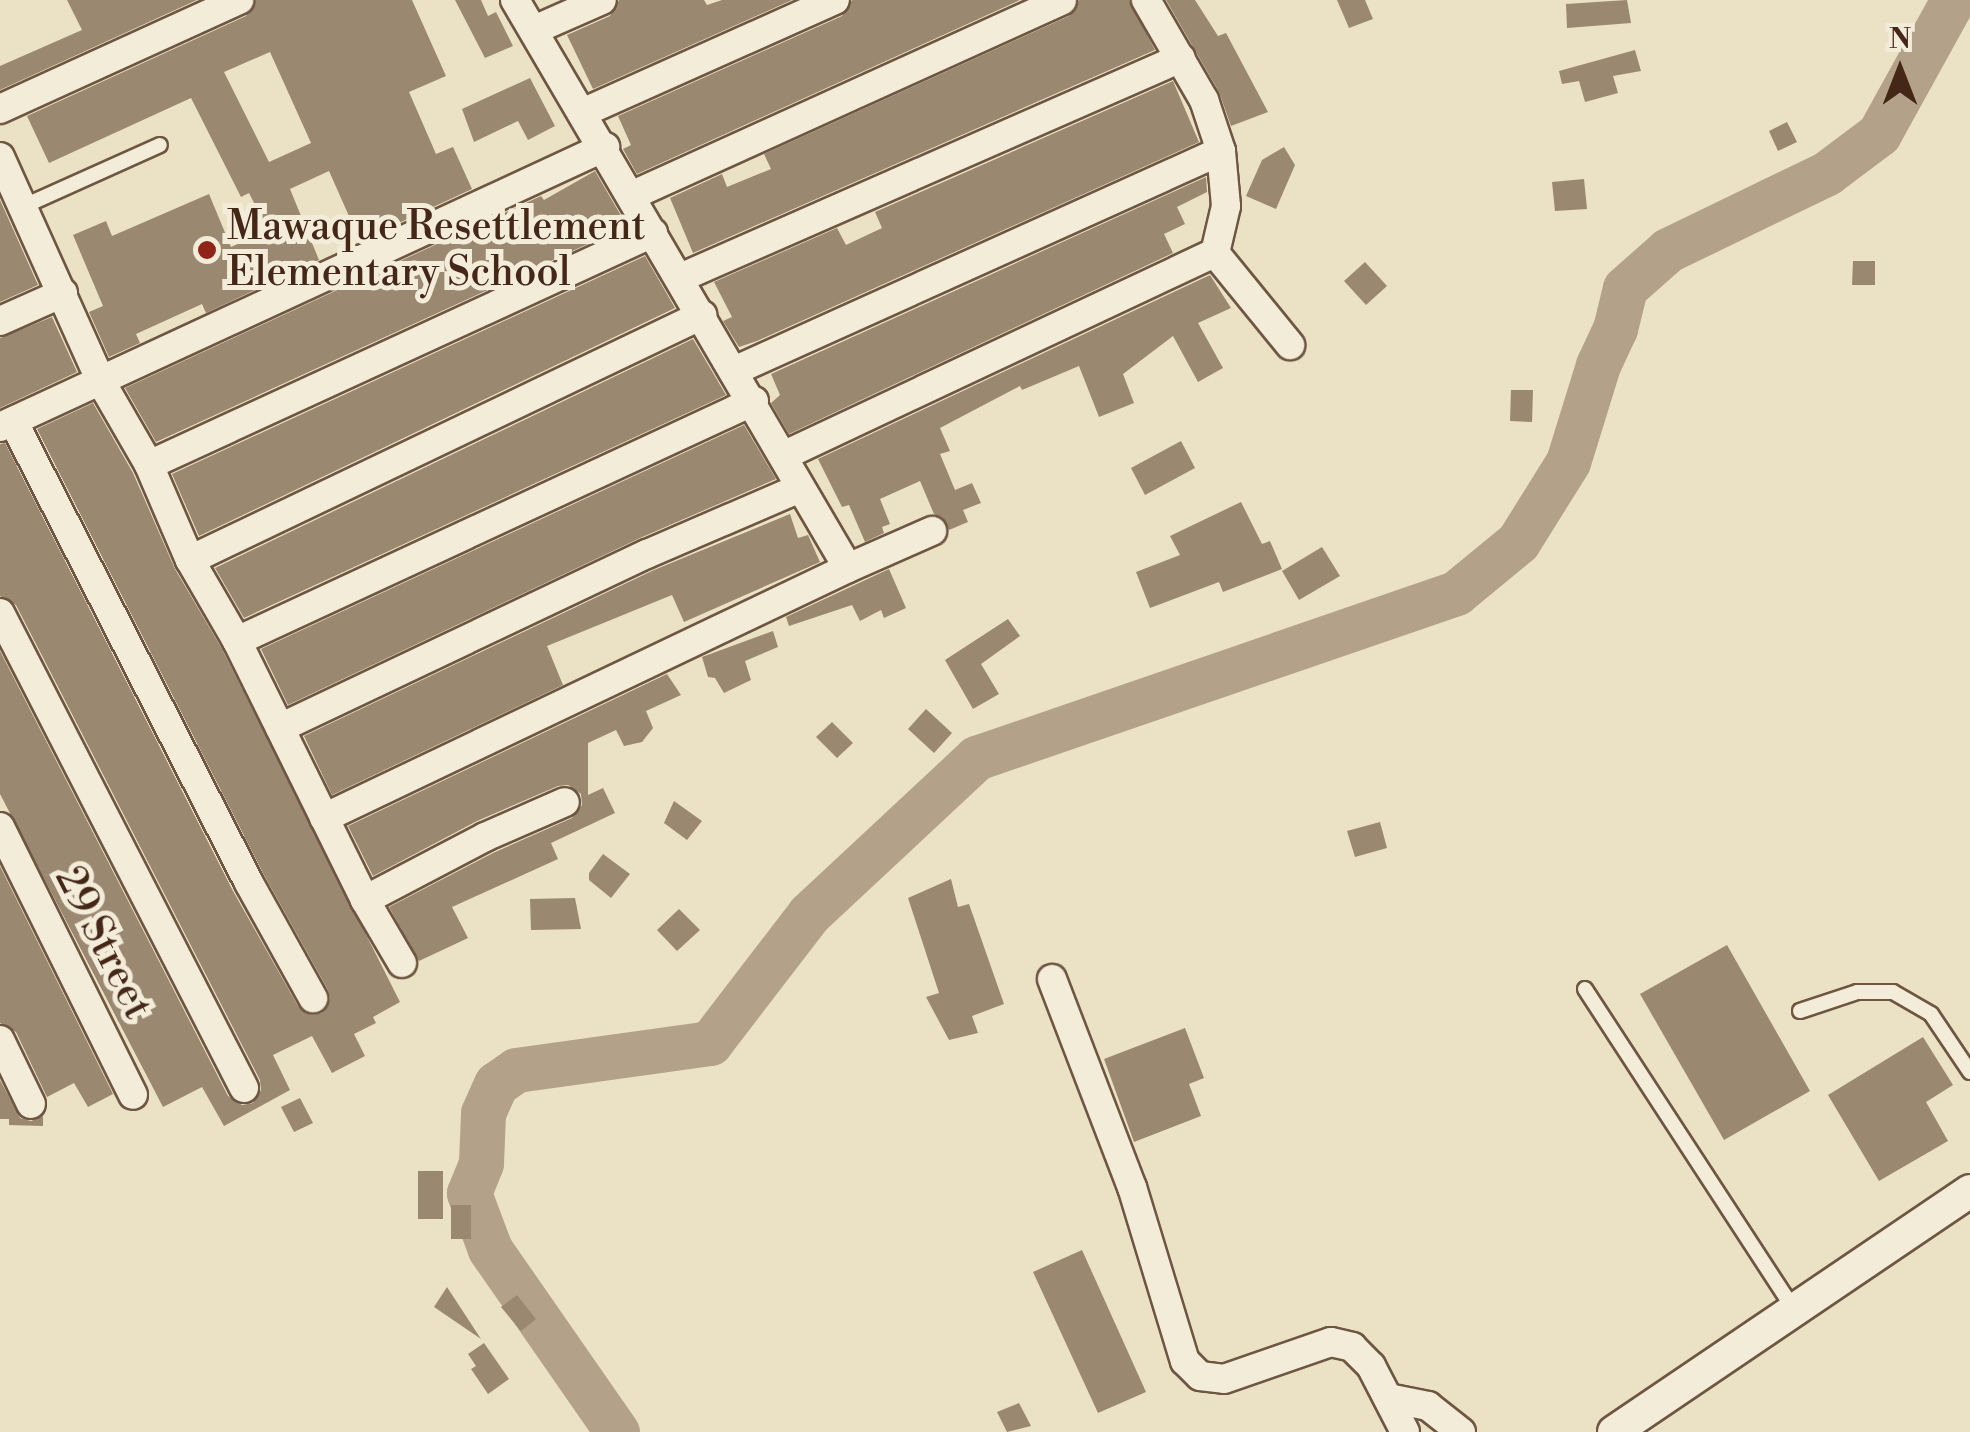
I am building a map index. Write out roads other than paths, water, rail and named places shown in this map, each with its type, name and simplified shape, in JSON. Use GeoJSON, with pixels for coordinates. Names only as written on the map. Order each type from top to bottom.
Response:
{"type":"FeatureCollection","features":[{"type":"Feature","properties":{"kind":"street"},"geometry":{"type":"LineString","coordinates":[[0,109],[239,0]]}},
{"type":"Feature","properties":{"kind":"street"},"geometry":{"type":"LineString","coordinates":[[516,0],[736,370],[848,568]]}},
{"type":"Feature","properties":{"kind":"street"},"geometry":{"type":"LineString","coordinates":[[534,30],[602,0]]}},
{"type":"Feature","properties":{"kind":"street"},"geometry":{"type":"LineString","coordinates":[[582,113],[835,0]]}},
{"type":"Feature","properties":{"kind":"street"},"geometry":{"type":"LineString","coordinates":[[633,195],[1062,0]]}},
{"type":"Feature","properties":{"kind":"street"},"geometry":{"type":"LineString","coordinates":[[1146,0],[1204,100],[1221,152],[1226,206],[1214,253]]}},
{"type":"Feature","properties":{"kind":"street"},"geometry":{"type":"LineString","coordinates":[[680,278],[1181,58]]}},
{"type":"Feature","properties":{"kind":"street"},"geometry":{"type":"LineString","coordinates":[[314,998],[7,424],[604,147]]}},
{"type":"Feature","properties":{"kind":"street"},"geometry":{"type":"LineString","coordinates":[[736,370],[1221,152]]}},
{"type":"Feature","properties":{"kind":"street"},"geometry":{"type":"LineString","coordinates":[[0,157],[11,212],[63,292],[100,380],[149,465],[190,560],[237,641],[365,900],[402,963]]}},
{"type":"Feature","properties":{"kind":"street"},"geometry":{"type":"LineString","coordinates":[[149,465],[653,232]]}},
{"type":"Feature","properties":{"kind":"street"},"geometry":{"type":"LineString","coordinates":[[1214,253],[1290,345]]}},
{"type":"Feature","properties":{"kind":"street"},"geometry":{"type":"LineString","coordinates":[[785,455],[1214,253]]}},
{"type":"Feature","properties":{"kind":"street"},"geometry":{"type":"LineString","coordinates":[[0,321],[63,292]]}},
{"type":"Feature","properties":{"kind":"street"},"geometry":{"type":"LineString","coordinates":[[190,560],[702,314]]}},
{"type":"Feature","properties":{"kind":"street"},"geometry":{"type":"LineString","coordinates":[[237,641],[754,402]]}},
{"type":"Feature","properties":{"kind":"street"},"geometry":{"type":"LineString","coordinates":[[280,728],[647,554],[800,488]]}},
{"type":"Feature","properties":{"kind":"street"},"geometry":{"type":"LineString","coordinates":[[324,818],[932,531]]}},
{"type":"Feature","properties":{"kind":"street"},"geometry":{"type":"LineString","coordinates":[[0,613],[244,1088]]}},
{"type":"Feature","properties":{"kind":"street"},"geometry":{"type":"LineString","coordinates":[[365,900],[485,837],[565,802]]}},
{"type":"Feature","properties":{"kind":"street","name":"29 Street"},"geometry":{"type":"LineString","coordinates":[[0,827],[133,1095]]}},
{"type":"Feature","properties":{"kind":"street"},"geometry":{"type":"LineString","coordinates":[[1052,979],[1132,1187],[1185,1361],[1200,1376],[1224,1379],[1331,1342],[1352,1347],[1371,1366],[1405,1432]]}},
{"type":"Feature","properties":{"kind":"street"},"geometry":{"type":"LineString","coordinates":[[0,1040],[31,1104]]}},
{"type":"Feature","properties":{"kind":"street"},"geometry":{"type":"LineString","coordinates":[[1614,1432],[1970,1191]]}},
{"type":"Feature","properties":{"kind":"street"},"geometry":{"type":"LineString","coordinates":[[1388,1398],[1428,1406],[1461,1432]]}},
{"type":"Feature","properties":{"kind":"lane"},"geometry":{"type":"LineString","coordinates":[[11,212],[160,145]]}},
{"type":"Feature","properties":{"kind":"lane"},"geometry":{"type":"LineString","coordinates":[[1585,988],[1793,1308]]}},
{"type":"Feature","properties":{"kind":"lane"},"geometry":{"type":"LineString","coordinates":[[1800,1010],[1856,992],[1893,992],[1931,1014],[1970,1072]]}},
{"type":"Feature","properties":{"kind":"waterway"},"geometry":{"type":"LineString","coordinates":[[617,1432],[490,1249],[469,1193],[481,1163],[483,1113],[496,1084],[516,1070],[710,1043],[809,914],[976,758],[1456,593],[1518,542],[1568,462],[1598,365],[1615,329],[1625,288],[1668,250],[1827,173],[1879,134],[1953,0]]}},
{"type":"Feature","properties":{"kind":"place","name":"Mawaque Resettlement Elementary School"},"geometry":{"type":"Point","coordinates":[207,250]}}]}
